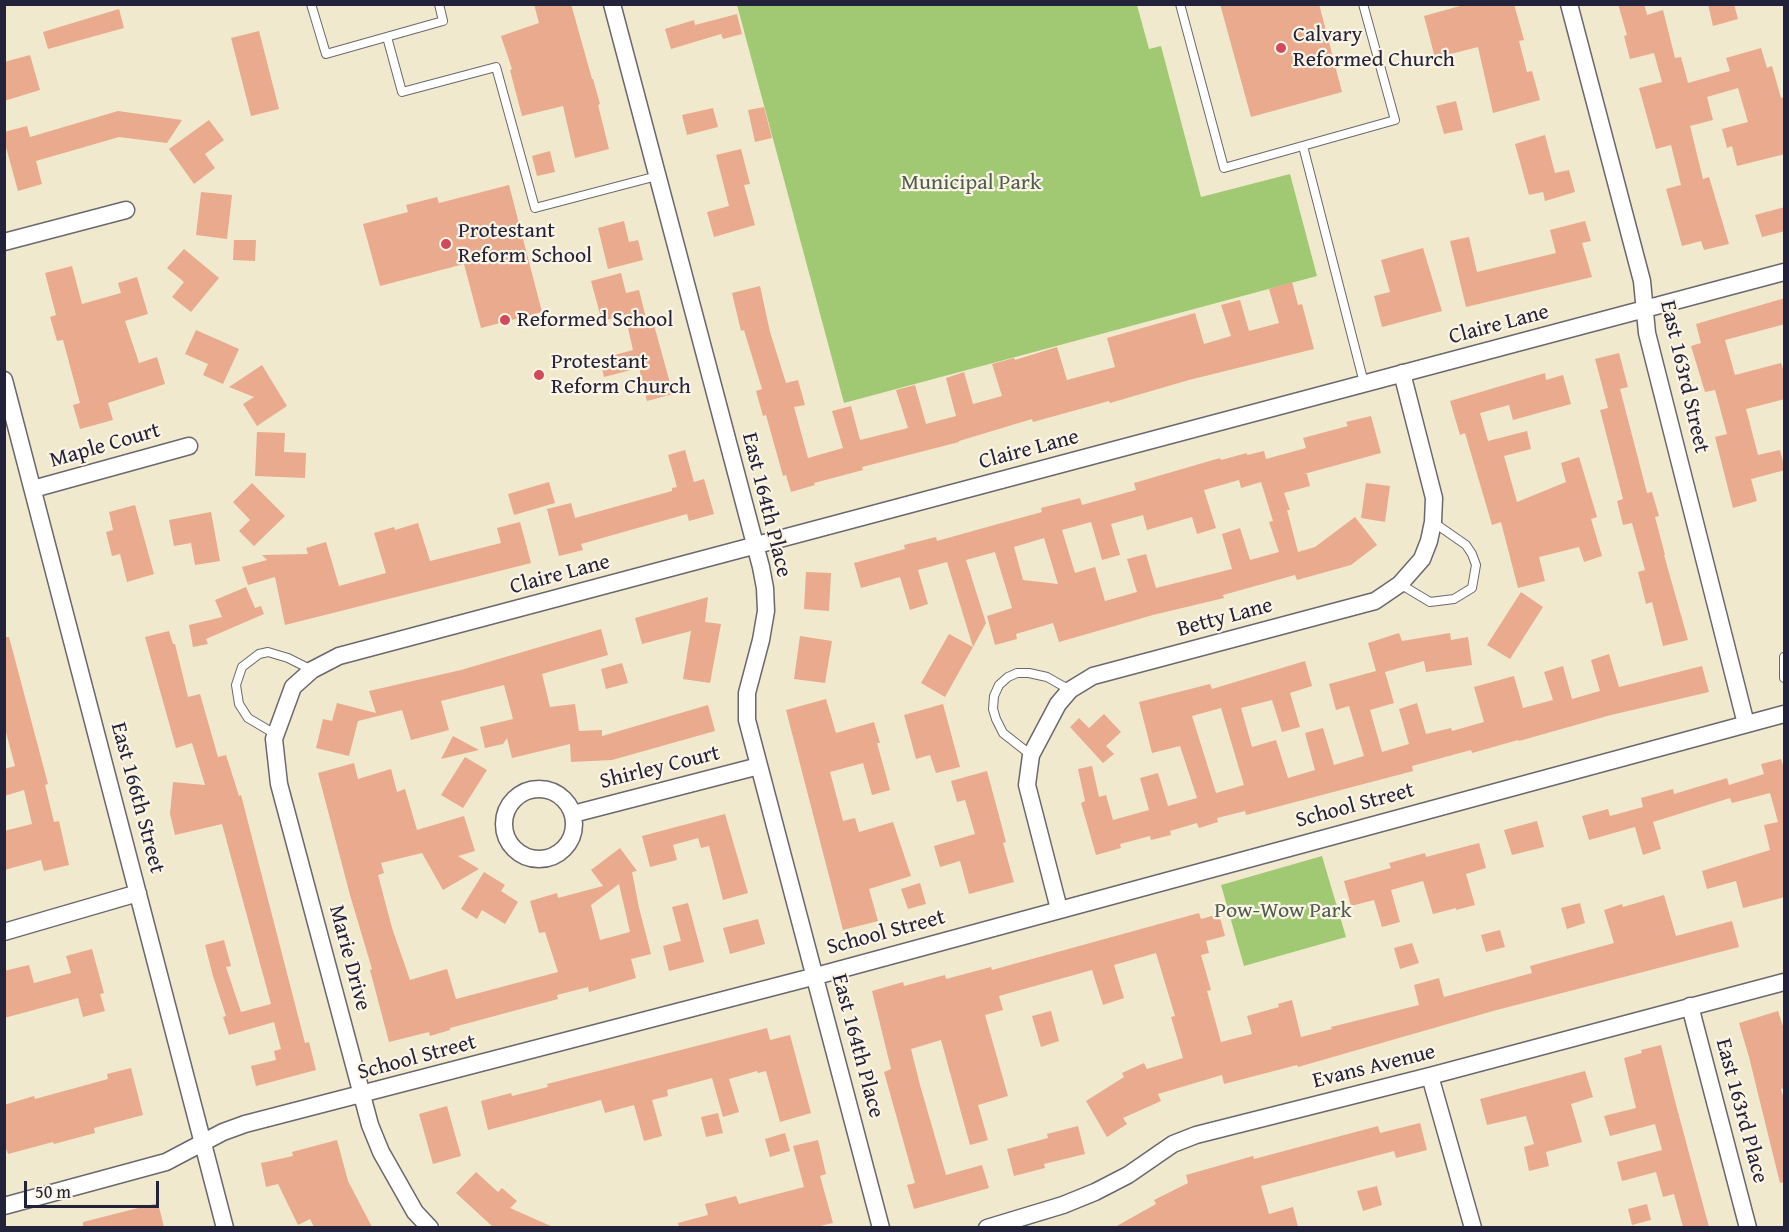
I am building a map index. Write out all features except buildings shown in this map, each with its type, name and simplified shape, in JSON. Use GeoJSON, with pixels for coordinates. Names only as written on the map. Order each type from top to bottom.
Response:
{"type":"FeatureCollection","features":[{"type":"Feature","properties":{"kind":"street","name":"East 164th Place"},"geometry":{"type":"LineString","coordinates":[[612,4],[765,588],[766,611],[746,701],[747,720],[881,1227]]}},
{"type":"Feature","properties":{"kind":"street","name":"East 163rd Street"},"geometry":{"type":"LineString","coordinates":[[1569,4],[1642,281],[1647,333],[1746,724]]}},
{"type":"Feature","properties":{"kind":"street"},"geometry":{"type":"LineString","coordinates":[[4,242],[126,210]]}},
{"type":"Feature","properties":{"kind":"street","name":"Claire Lane"},"geometry":{"type":"LineString","coordinates":[[293,687],[312,670],[339,656],[1785,272]]}},
{"type":"Feature","properties":{"kind":"street","name":"Betty Lane"},"geometry":{"type":"LineString","coordinates":[[1059,909],[1027,785],[1031,755],[1059,704],[1070,690],[1093,676],[1375,601],[1400,584],[1422,559],[1433,522],[1434,498],[1402,373]]}},
{"type":"Feature","properties":{"kind":"street","name":"East 166th Street"},"geometry":{"type":"LineString","coordinates":[[4,380],[225,1227]]}},
{"type":"Feature","properties":{"kind":"street","name":"Maple Court"},"geometry":{"type":"LineString","coordinates":[[33,489],[189,446]]}},
{"type":"Feature","properties":{"kind":"street","name":"Marie Drive"},"geometry":{"type":"LineString","coordinates":[[293,687],[274,739],[279,784],[370,1125],[381,1152],[415,1212],[430,1227]]}},
{"type":"Feature","properties":{"kind":"street","name":"School Street"},"geometry":{"type":"LineString","coordinates":[[4,1206],[166,1162],[223,1132],[245,1124],[816,976],[1785,714]]}},
{"type":"Feature","properties":{"kind":"street","name":"Shirley Court"},"geometry":{"type":"LineString","coordinates":[[573,814],[759,766]]}},
{"type":"Feature","properties":{"kind":"street"},"geometry":{"type":"LineString","coordinates":[[536,789],[548,790],[567,803],[573,814],[572,836],[567,846],[548,858],[526,857],[509,843],[505,832],[504,820],[507,809],[514,799],[524,792],[536,789]]}},
{"type":"Feature","properties":{"kind":"street"},"geometry":{"type":"LineString","coordinates":[[4,932],[138,893]]}},
{"type":"Feature","properties":{"kind":"street","name":"Evans Avenue"},"geometry":{"type":"LineString","coordinates":[[987,1227],[1063,1205],[1095,1192],[1128,1175],[1173,1144],[1196,1135],[1431,1076],[1785,982]]}},
{"type":"Feature","properties":{"kind":"street","name":"East 163rd Place"},"geometry":{"type":"LineString","coordinates":[[1690,1006],[1748,1227]]}},
{"type":"Feature","properties":{"kind":"street"},"geometry":{"type":"LineString","coordinates":[[1431,1076],[1473,1227]]}},
{"type":"Feature","properties":{"kind":"lane"},"geometry":{"type":"LineString","coordinates":[[311,4],[326,54],[444,21],[439,4]]}},
{"type":"Feature","properties":{"kind":"lane"},"geometry":{"type":"LineString","coordinates":[[1180,4],[1224,168],[1395,120],[1363,4]]}},
{"type":"Feature","properties":{"kind":"lane"},"geometry":{"type":"LineString","coordinates":[[387,37],[402,92],[496,67],[535,208],[657,176]]}},
{"type":"Feature","properties":{"kind":"lane"},"geometry":{"type":"LineString","coordinates":[[1303,146],[1364,383]]}},
{"type":"Feature","properties":{"kind":"lane"},"geometry":{"type":"LineString","coordinates":[[1400,584],[1430,602],[1454,599],[1472,588],[1476,565],[1472,554],[1466,545],[1433,522]]}},
{"type":"Feature","properties":{"kind":"lane"},"geometry":{"type":"LineString","coordinates":[[275,734],[243,713],[236,695],[236,685],[242,667],[259,654],[268,652],[288,658],[312,670]]}},
{"type":"Feature","properties":{"kind":"lane"},"geometry":{"type":"LineString","coordinates":[[1785,657],[1785,678]]}},
{"type":"Feature","properties":{"kind":"lane"},"geometry":{"type":"LineString","coordinates":[[1031,755],[1003,733],[996,719],[993,709],[994,696],[999,684],[1017,673],[1029,673],[1047,677],[1070,690]]}},
{"type":"Feature","properties":{"kind":"green space","name":"Municipal Park"},"geometry":{"type":"Polygon","coordinates":[[[737,5],[1137,5],[1149,49],[1161,46],[1201,197],[1290,174],[1317,276],[844,403],[737,5]]]}},
{"type":"Feature","properties":{"kind":"green space","name":"Pow-Wow Park"},"geometry":{"type":"Polygon","coordinates":[[[1322,856],[1346,937],[1244,966],[1221,885],[1322,856]]]}},
{"type":"Feature","properties":{"kind":"place","name":"Calvary Reformed Church"},"geometry":{"type":"Point","coordinates":[1281,48]}},
{"type":"Feature","properties":{"kind":"place","name":"Protestant Reform School"},"geometry":{"type":"Point","coordinates":[446,244]}},
{"type":"Feature","properties":{"kind":"place","name":"Reformed School"},"geometry":{"type":"Point","coordinates":[505,320]}},
{"type":"Feature","properties":{"kind":"place","name":"Protestant Reform Church"},"geometry":{"type":"Point","coordinates":[539,375]}}]}
